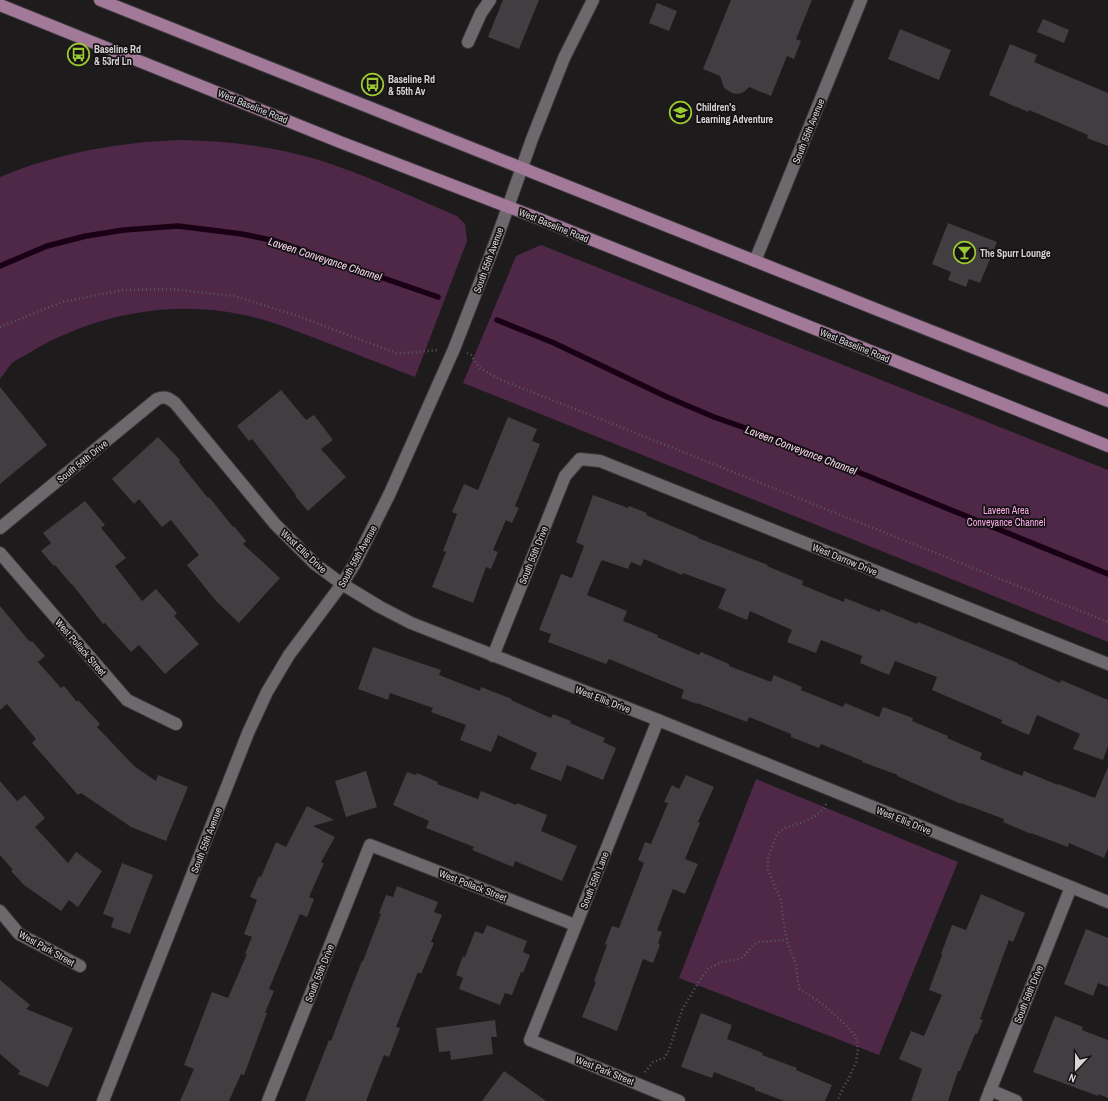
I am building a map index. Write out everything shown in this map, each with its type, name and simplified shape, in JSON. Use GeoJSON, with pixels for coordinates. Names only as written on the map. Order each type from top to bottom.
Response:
{"type":"FeatureCollection","features":[{"type":"Feature","properties":{"kind":"main road"},"geometry":{"type":"LineString","coordinates":[[100,0],[1108,401]]}},
{"type":"Feature","properties":{"kind":"main road","name":"West Baseline Road"},"geometry":{"type":"LineString","coordinates":[[2,3],[340,142],[508,206],[1108,446]]}},
{"type":"Feature","properties":{"kind":"street"},"geometry":{"type":"LineString","coordinates":[[468,42],[481,13],[490,0]]}},
{"type":"Feature","properties":{"kind":"street","name":"South 55th Avenue"},"geometry":{"type":"LineString","coordinates":[[103,1101],[248,733],[267,692],[289,655],[342,584],[354,565],[390,493],[454,349],[476,295],[521,168],[564,58],[593,0]]}},
{"type":"Feature","properties":{"kind":"street","name":"South 55th Avenue"},"geometry":{"type":"LineString","coordinates":[[755,261],[861,0]]}},
{"type":"Feature","properties":{"kind":"street","name":"West Ellis Drive"},"geometry":{"type":"LineString","coordinates":[[166,397],[175,403],[275,524],[316,564],[342,584],[380,607],[411,623],[658,720],[1108,902]]}},
{"type":"Feature","properties":{"kind":"street","name":"South 54th Drive"},"geometry":{"type":"LineString","coordinates":[[0,528],[157,399],[166,397]]}},
{"type":"Feature","properties":{"kind":"street","name":"South 55th Drive"},"geometry":{"type":"LineString","coordinates":[[493,656],[565,476],[580,459]]}},
{"type":"Feature","properties":{"kind":"street","name":"West Darrow Drive"},"geometry":{"type":"LineString","coordinates":[[580,459],[600,461],[1108,664]]}},
{"type":"Feature","properties":{"kind":"street","name":"West Pollack Street"},"geometry":{"type":"LineString","coordinates":[[0,553],[127,700],[176,724]]}},
{"type":"Feature","properties":{"kind":"street","name":"South 55th Lane"},"geometry":{"type":"LineString","coordinates":[[530,1040],[658,720]]}},
{"type":"Feature","properties":{"kind":"street","name":"South 55th Drive"},"geometry":{"type":"LineString","coordinates":[[268,1101],[370,845]]}},
{"type":"Feature","properties":{"kind":"street","name":"West Pollack Street"},"geometry":{"type":"LineString","coordinates":[[370,845],[575,925]]}},
{"type":"Feature","properties":{"kind":"street","name":"South 56th Drive"},"geometry":{"type":"LineString","coordinates":[[988,1096],[1071,887]]}},
{"type":"Feature","properties":{"kind":"street","name":"West Park Street"},"geometry":{"type":"LineString","coordinates":[[0,911],[19,934],[80,966]]}},
{"type":"Feature","properties":{"kind":"street","name":"West Park Street"},"geometry":{"type":"LineString","coordinates":[[530,1040],[679,1101]]}},
{"type":"Feature","properties":{"kind":"street"},"geometry":{"type":"LineString","coordinates":[[988,1096],[1016,1101]]}},
{"type":"Feature","properties":{"kind":"path"},"geometry":{"type":"LineString","coordinates":[[0,327],[62,302],[123,290],[171,289],[234,296],[295,315],[396,352],[407,353],[427,350],[454,349],[471,355],[480,368],[501,380],[638,433],[1108,622]]}},
{"type":"Feature","properties":{"kind":"path"},"geometry":{"type":"LineString","coordinates":[[832,790],[824,808],[814,817],[785,828],[777,834],[768,858],[768,870],[781,900],[788,945],[796,964],[800,989],[830,1011],[846,1025],[856,1037],[858,1049],[856,1062],[838,1101]]}},
{"type":"Feature","properties":{"kind":"path"},"geometry":{"type":"LineString","coordinates":[[637,1084],[646,1069],[654,1062],[664,1058],[669,1050],[682,1010],[708,969],[722,962],[740,959],[753,945],[759,942],[787,940]]}},
{"type":"Feature","properties":{"kind":"green space"},"geometry":{"type":"Polygon","coordinates":[[[181,140],[249,145],[299,154],[316,159],[369,178],[457,216],[465,224],[467,241],[415,377],[265,320],[223,311],[181,309],[160,310],[118,317],[98,322],[71,332],[44,344],[15,361],[0,379],[0,177],[44,161],[89,150],[134,143],[181,140]]]}},
{"type":"Feature","properties":{"kind":"green space","name":"Laveen Area Conveyance Channel"},"geometry":{"type":"Polygon","coordinates":[[[541,245],[1108,470],[1108,642],[463,383],[516,256],[541,245]]]}},
{"type":"Feature","properties":{"kind":"green space"},"geometry":{"type":"Polygon","coordinates":[[[756,779],[958,862],[879,1055],[679,978],[756,779]]]}},
{"type":"Feature","properties":{"kind":"building"},"geometry":{"type":"Polygon","coordinates":[[[503,0],[539,0],[519,49],[488,37],[503,0]]]}},
{"type":"Feature","properties":{"kind":"building"},"geometry":{"type":"Polygon","coordinates":[[[731,0],[812,0],[796,39],[801,41],[794,59],[787,56],[771,96],[749,87],[744,92],[738,94],[732,93],[724,88],[720,76],[703,69],[731,0]]]}},
{"type":"Feature","properties":{"kind":"building"},"geometry":{"type":"Polygon","coordinates":[[[657,3],[677,11],[669,31],[649,23],[657,3]]]}},
{"type":"Feature","properties":{"kind":"building"},"geometry":{"type":"Polygon","coordinates":[[[1043,19],[1069,30],[1064,43],[1037,32],[1043,19]]]}},
{"type":"Feature","properties":{"kind":"building"},"geometry":{"type":"Polygon","coordinates":[[[900,29],[951,50],[939,80],[888,59],[900,29]]]}},
{"type":"Feature","properties":{"kind":"building"},"geometry":{"type":"Polygon","coordinates":[[[1010,44],[1037,55],[1034,62],[1108,93],[1108,146],[1087,138],[1088,135],[989,95],[1010,44]]]}},
{"type":"Feature","properties":{"kind":"building","name":"The Spurr Lounge"},"geometry":{"type":"Polygon","coordinates":[[[948,223],[997,242],[980,283],[969,279],[966,287],[948,280],[951,272],[932,264],[948,223]]]}},
{"type":"Feature","properties":{"kind":"building"},"geometry":{"type":"Polygon","coordinates":[[[0,387],[47,445],[0,484],[0,387]]]}},
{"type":"Feature","properties":{"kind":"building"},"geometry":{"type":"Polygon","coordinates":[[[281,390],[306,420],[314,415],[333,440],[321,449],[346,477],[308,511],[252,439],[249,441],[237,426],[281,390]]]}},
{"type":"Feature","properties":{"kind":"building"},"geometry":{"type":"Polygon","coordinates":[[[508,417],[537,429],[532,441],[540,444],[515,506],[519,508],[512,523],[506,520],[493,550],[498,552],[491,569],[486,567],[473,603],[432,587],[446,552],[443,551],[457,514],[452,512],[464,484],[478,490],[508,417]]]}},
{"type":"Feature","properties":{"kind":"building"},"geometry":{"type":"Polygon","coordinates":[[[158,437],[180,460],[179,462],[208,498],[209,497],[246,541],[243,544],[280,578],[239,623],[216,601],[187,565],[199,555],[171,520],[162,527],[139,499],[134,504],[112,479],[158,437]]]}},
{"type":"Feature","properties":{"kind":"building"},"geometry":{"type":"Polygon","coordinates":[[[593,495],[628,508],[629,506],[647,513],[646,515],[698,538],[768,565],[767,566],[803,581],[802,585],[844,602],[845,598],[880,612],[881,609],[917,624],[918,622],[1018,663],[1060,683],[1061,680],[1108,700],[1108,746],[1103,760],[1073,749],[1080,734],[1037,715],[1029,735],[1001,723],[1002,720],[932,690],[937,677],[895,661],[889,675],[860,663],[862,656],[821,640],[816,653],[787,642],[792,630],[750,611],[747,620],[718,608],[726,589],[683,573],[682,575],[644,559],[641,566],[631,562],[628,569],[602,560],[587,595],[627,611],[623,621],[658,635],[657,637],[699,655],[701,652],[729,664],[729,666],[771,682],[774,675],[802,687],[801,690],[843,707],[845,703],[879,717],[883,707],[913,718],[912,721],[948,736],[947,738],[982,753],[980,759],[1022,776],[1024,771],[1095,798],[1108,767],[1108,848],[1104,858],[1069,843],[1068,847],[1031,834],[1003,822],[1004,819],[961,804],[897,776],[898,775],[862,762],[863,761],[821,744],[819,748],[791,737],[791,734],[749,717],[747,722],[681,698],[684,690],[609,659],[606,664],[548,642],[551,634],[539,630],[561,574],[572,578],[584,546],[576,542],[593,495]]]}},
{"type":"Feature","properties":{"kind":"building"},"geometry":{"type":"Polygon","coordinates":[[[85,501],[105,525],[101,528],[126,558],[115,566],[142,601],[156,589],[177,613],[174,616],[199,644],[165,674],[139,645],[131,652],[105,623],[103,624],[72,584],[41,551],[51,543],[43,533],[85,501]]]}},
{"type":"Feature","properties":{"kind":"building"},"geometry":{"type":"Polygon","coordinates":[[[0,606],[30,642],[32,641],[45,656],[38,662],[61,688],[64,686],[77,702],[78,700],[100,724],[97,727],[134,766],[156,781],[158,775],[188,787],[166,841],[131,827],[81,793],[78,795],[32,743],[36,739],[7,704],[0,710],[0,606]]]}},
{"type":"Feature","properties":{"kind":"building"},"geometry":{"type":"Polygon","coordinates":[[[373,647],[441,670],[439,675],[480,691],[481,687],[512,699],[511,700],[551,718],[553,714],[605,738],[603,742],[616,748],[603,780],[567,765],[561,781],[530,769],[537,753],[498,735],[491,752],[460,740],[466,725],[431,712],[433,708],[390,693],[388,700],[358,689],[373,647]]]}},
{"type":"Feature","properties":{"kind":"building"},"geometry":{"type":"Polygon","coordinates":[[[366,771],[377,807],[346,817],[335,781],[366,771]]]}},
{"type":"Feature","properties":{"kind":"building"},"geometry":{"type":"Polygon","coordinates":[[[407,772],[416,775],[417,773],[438,782],[437,784],[478,799],[481,791],[547,815],[541,831],[577,846],[562,881],[515,861],[513,867],[472,850],[474,847],[426,828],[429,821],[393,805],[407,772]]]}},
{"type":"Feature","properties":{"kind":"building"},"geometry":{"type":"Polygon","coordinates":[[[686,775],[714,787],[698,822],[700,823],[685,859],[698,864],[685,894],[673,889],[657,930],[662,932],[658,943],[660,945],[653,963],[643,959],[617,1031],[582,1017],[596,982],[594,981],[612,926],[619,928],[644,863],[638,860],[645,842],[651,844],[668,803],[664,802],[672,785],[679,789],[686,775]]]}},
{"type":"Feature","properties":{"kind":"building"},"geometry":{"type":"Polygon","coordinates":[[[0,781],[17,801],[25,795],[45,818],[35,827],[68,863],[76,852],[102,871],[78,907],[69,900],[61,911],[24,885],[11,871],[13,870],[0,855],[0,781]]]}},
{"type":"Feature","properties":{"kind":"building"},"geometry":{"type":"Polygon","coordinates":[[[307,806],[334,820],[313,826],[335,837],[321,862],[324,863],[309,897],[314,899],[307,917],[300,914],[269,989],[274,991],[244,1075],[241,1074],[229,1101],[180,1101],[194,1069],[184,1065],[212,992],[228,998],[247,954],[245,954],[252,937],[244,934],[257,900],[250,897],[259,876],[261,877],[276,842],[286,847],[307,806]]]}},
{"type":"Feature","properties":{"kind":"building"},"geometry":{"type":"Polygon","coordinates":[[[122,863],[153,875],[130,934],[111,927],[114,918],[103,914],[122,863]]]}},
{"type":"Feature","properties":{"kind":"building"},"geometry":{"type":"Polygon","coordinates":[[[397,886],[438,902],[434,912],[442,915],[431,942],[434,943],[421,974],[418,972],[396,1027],[400,1028],[389,1057],[384,1055],[366,1101],[305,1101],[363,961],[381,914],[379,913],[386,895],[393,897],[397,886]]]}},
{"type":"Feature","properties":{"kind":"building"},"geometry":{"type":"Polygon","coordinates":[[[981,894],[1025,913],[1013,942],[1009,940],[980,1019],[983,1020],[977,1034],[975,1034],[960,1071],[958,1071],[948,1101],[911,1101],[922,1069],[899,1059],[911,1031],[924,1036],[942,995],[929,990],[952,925],[966,930],[981,894]]]}},
{"type":"Feature","properties":{"kind":"building"},"geometry":{"type":"Polygon","coordinates":[[[487,925],[527,941],[523,952],[530,955],[523,973],[521,972],[512,995],[505,993],[500,1005],[459,989],[463,978],[456,975],[475,931],[483,934],[487,925]]]}},
{"type":"Feature","properties":{"kind":"building"},"geometry":{"type":"Polygon","coordinates":[[[1086,929],[1108,938],[1108,987],[1098,983],[1093,996],[1064,984],[1086,929]]]}},
{"type":"Feature","properties":{"kind":"building"},"geometry":{"type":"Polygon","coordinates":[[[0,980],[30,1005],[26,1009],[73,1028],[48,1087],[18,1074],[20,1071],[0,1054],[0,980]]]}},
{"type":"Feature","properties":{"kind":"building"},"geometry":{"type":"Polygon","coordinates":[[[701,1013],[732,1025],[727,1039],[763,1053],[762,1055],[797,1068],[796,1070],[832,1085],[825,1101],[784,1101],[714,1072],[712,1078],[681,1067],[701,1013]]]}},
{"type":"Feature","properties":{"kind":"building"},"geometry":{"type":"Polygon","coordinates":[[[1055,1016],[1083,1027],[1082,1030],[1108,1040],[1108,1098],[1098,1094],[1098,1096],[1033,1072],[1055,1016]]]}},
{"type":"Feature","properties":{"kind":"building"},"geometry":{"type":"Polygon","coordinates":[[[495,1020],[497,1037],[491,1037],[493,1054],[451,1060],[450,1051],[439,1052],[436,1028],[495,1020]]]}},
{"type":"Feature","properties":{"kind":"building"},"geometry":{"type":"Polygon","coordinates":[[[504,1071],[546,1101],[482,1101],[504,1071]]]}},
{"type":"Feature","properties":{"kind":"waterway","name":"Laveen Conveyance Channel"},"geometry":{"type":"LineString","coordinates":[[0,266],[47,246],[86,236],[124,230],[178,226],[242,234],[276,241],[438,297]]}},
{"type":"Feature","properties":{"kind":"waterway","name":"Laveen Conveyance Channel"},"geometry":{"type":"LineString","coordinates":[[497,320],[554,343],[667,397],[714,417],[782,441],[1108,574]]}},
{"type":"Feature","properties":{"kind":"place","name":"Baseline Rd & 53rd Ln"},"geometry":{"type":"Point","coordinates":[79,55]}},
{"type":"Feature","properties":{"kind":"place","name":"Baseline Rd & 55th Av"},"geometry":{"type":"Point","coordinates":[373,85]}},
{"type":"Feature","properties":{"kind":"place","name":"Children's Learning Adventure"},"geometry":{"type":"Point","coordinates":[680,113]}},
{"type":"Feature","properties":{"kind":"place","name":"The Spurr Lounge"},"geometry":{"type":"Point","coordinates":[964,253]}}]}
